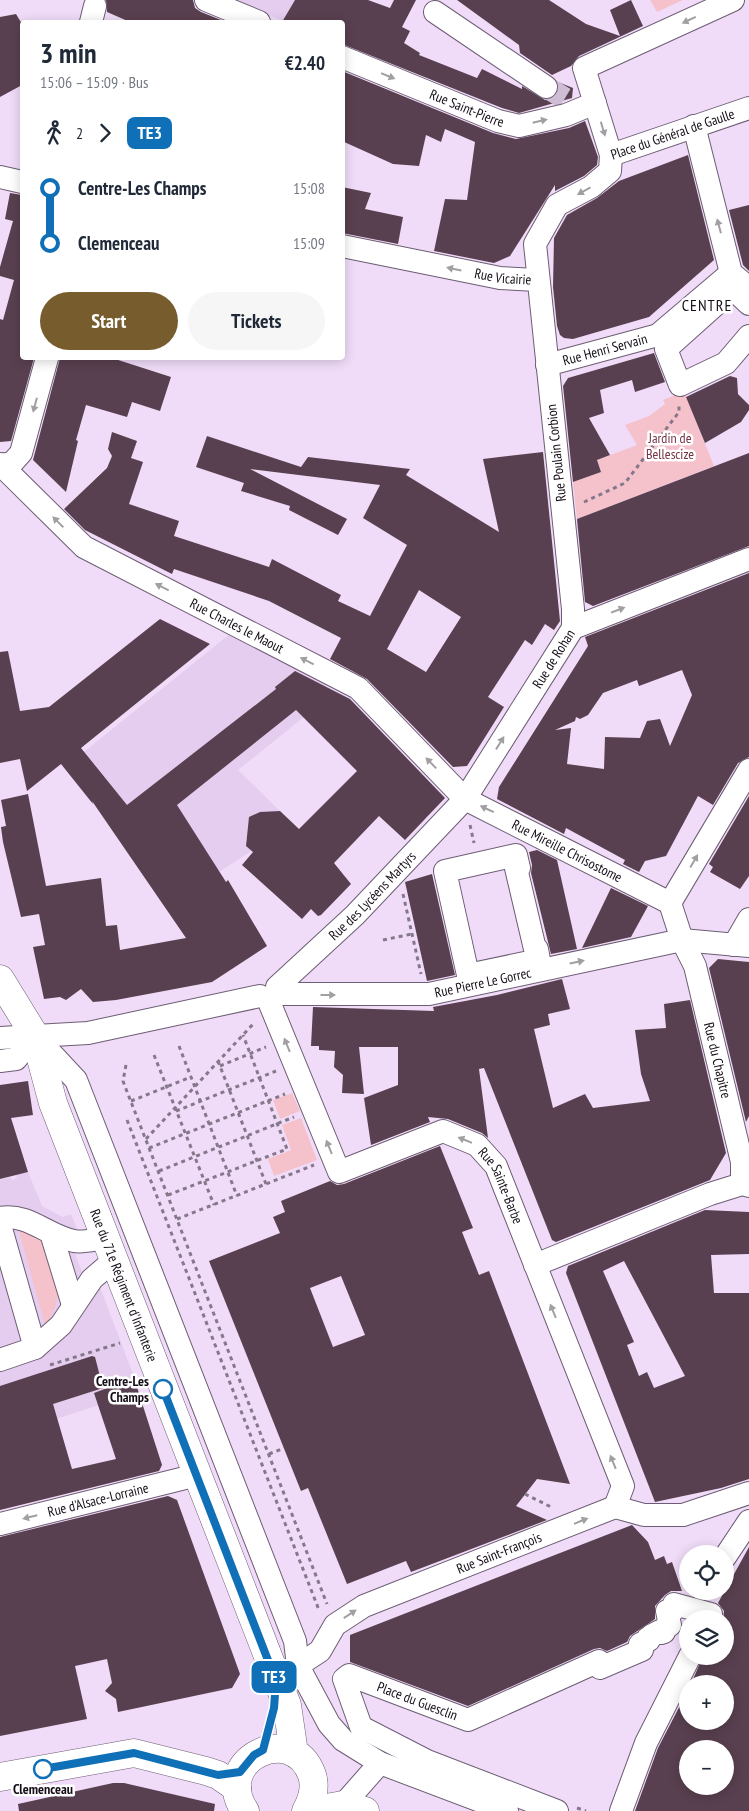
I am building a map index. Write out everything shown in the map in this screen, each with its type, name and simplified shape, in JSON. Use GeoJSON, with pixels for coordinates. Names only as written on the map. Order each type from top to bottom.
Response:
{"type":"FeatureCollection","features":[{"type":"Feature","properties":{"kind":"main road","name":"Rue du 71e Régiment d'Infanterie"},"geometry":{"type":"LineString","coordinates":[[0,979],[35,1036],[53,1103],[276,1681],[287,1705],[294,1753]]}},
{"type":"Feature","properties":{"kind":"main road"},"geometry":{"type":"LineString","coordinates":[[263,1750],[274,1708],[276,1681]]}},
{"type":"Feature","properties":{"kind":"main road"},"geometry":{"type":"LineString","coordinates":[[0,1777],[134,1753],[235,1787],[254,1755],[263,1750],[279,1749],[294,1753],[304,1760],[313,1780],[314,1791],[306,1811]]}},
{"type":"Feature","properties":{"kind":"main road"},"geometry":{"type":"LineString","coordinates":[[313,1780],[354,1808]]}},
{"type":"Feature","properties":{"kind":"main road"},"geometry":{"type":"LineString","coordinates":[[310,1811],[354,1808]]}},
{"type":"Feature","properties":{"kind":"street"},"geometry":{"type":"LineString","coordinates":[[206,0],[254,20]]}},
{"type":"Feature","properties":{"kind":"street","name":"Place du Général de Gaulle"},"geometry":{"type":"LineString","coordinates":[[733,0],[584,68],[610,155],[749,108]]}},
{"type":"Feature","properties":{"kind":"street"},"geometry":{"type":"LineString","coordinates":[[436,12],[546,87]]}},
{"type":"Feature","properties":{"kind":"street","name":"Rue Saint-Pierre"},"geometry":{"type":"LineString","coordinates":[[345,58],[498,121],[519,126],[566,115],[595,103]]}},
{"type":"Feature","properties":{"kind":"street"},"geometry":{"type":"LineString","coordinates":[[566,99],[595,103]]}},
{"type":"Feature","properties":{"kind":"street"},"geometry":{"type":"LineString","coordinates":[[694,126],[732,273],[749,289]]}},
{"type":"Feature","properties":{"kind":"street","name":"Rue Vicairie"},"geometry":{"type":"LineString","coordinates":[[345,247],[500,278],[537,280],[534,244],[557,205],[591,187],[610,171],[610,155]]}},
{"type":"Feature","properties":{"kind":"street"},"geometry":{"type":"LineString","coordinates":[[0,178],[20,182]]}},
{"type":"Feature","properties":{"kind":"street","name":"Rue Henri Servain"},"geometry":{"type":"LineString","coordinates":[[547,362],[658,335],[732,273]]}},
{"type":"Feature","properties":{"kind":"street","name":"Rue Poulain Corbion"},"geometry":{"type":"LineString","coordinates":[[537,280],[573,608],[573,628]]}},
{"type":"Feature","properties":{"kind":"street"},"geometry":{"type":"LineString","coordinates":[[749,304],[733,289],[666,349],[680,385],[726,363],[749,336]]}},
{"type":"Feature","properties":{"kind":"street"},"geometry":{"type":"LineString","coordinates":[[2,468],[12,463],[21,453],[46,360]]}},
{"type":"Feature","properties":{"kind":"street","name":"Rue Charles le Maout"},"geometry":{"type":"LineString","coordinates":[[2,468],[24,496],[84,547],[206,616],[358,688],[464,798]]}},
{"type":"Feature","properties":{"kind":"street","name":"Rue de Rohan"},"geometry":{"type":"LineString","coordinates":[[464,798],[573,628],[749,559]]}},
{"type":"Feature","properties":{"kind":"street"},"geometry":{"type":"LineString","coordinates":[[670,903],[749,770]]}},
{"type":"Feature","properties":{"kind":"street","name":"Rue Mireille Chrisostome"},"geometry":{"type":"LineString","coordinates":[[464,798],[670,903]]}},
{"type":"Feature","properties":{"kind":"street","name":"Rue des Lycéens Martyrs"},"geometry":{"type":"LineString","coordinates":[[271,995],[355,915],[464,798]]}},
{"type":"Feature","properties":{"kind":"street"},"geometry":{"type":"LineString","coordinates":[[516,855],[520,887],[539,960],[468,975],[445,871],[479,864],[516,855]]}},
{"type":"Feature","properties":{"kind":"street","name":"Rue du Chapitre"},"geometry":{"type":"LineString","coordinates":[[670,903],[682,940],[695,966],[742,1162],[745,1185]]}},
{"type":"Feature","properties":{"kind":"street"},"geometry":{"type":"LineString","coordinates":[[742,945],[749,919]]}},
{"type":"Feature","properties":{"kind":"street","name":"Rue Pierre Le Gorrec"},"geometry":{"type":"LineString","coordinates":[[271,995],[429,994],[682,940],[742,945]]}},
{"type":"Feature","properties":{"kind":"street"},"geometry":{"type":"LineString","coordinates":[[0,1038],[101,1031],[271,995]]}},
{"type":"Feature","properties":{"kind":"street","name":"Rue Sainte-Barbe"},"geometry":{"type":"LineString","coordinates":[[271,995],[285,1039],[339,1172],[443,1131],[478,1145],[496,1166],[623,1486],[615,1507]]}},
{"type":"Feature","properties":{"kind":"street"},"geometry":{"type":"LineString","coordinates":[[0,1061],[16,1059],[35,1036]]}},
{"type":"Feature","properties":{"kind":"street"},"geometry":{"type":"LineString","coordinates":[[35,1036],[76,1080],[295,1641],[298,1666],[329,1724],[343,1740],[380,1763],[507,1811]]}},
{"type":"Feature","properties":{"kind":"street"},"geometry":{"type":"LineString","coordinates":[[535,1265],[710,1194],[745,1185]]}},
{"type":"Feature","properties":{"kind":"street"},"geometry":{"type":"LineString","coordinates":[[0,1218],[28,1220],[51,1233],[75,1242],[110,1249],[41,1357]]}},
{"type":"Feature","properties":{"kind":"street"},"geometry":{"type":"LineString","coordinates":[[0,1225],[41,1357]]}},
{"type":"Feature","properties":{"kind":"street"},"geometry":{"type":"LineString","coordinates":[[51,1233],[73,1305]]}},
{"type":"Feature","properties":{"kind":"street"},"geometry":{"type":"LineString","coordinates":[[0,1360],[41,1357]]}},
{"type":"Feature","properties":{"kind":"street","name":"Rue d'Alsace-Lorraine"},"geometry":{"type":"LineString","coordinates":[[0,1524],[197,1475]]}},
{"type":"Feature","properties":{"kind":"street"},"geometry":{"type":"LineString","coordinates":[[615,1507],[644,1515],[683,1514],[749,1493]]}},
{"type":"Feature","properties":{"kind":"street","name":"Rue Saint-François"},"geometry":{"type":"LineString","coordinates":[[276,1681],[320,1651],[327,1635],[349,1614],[364,1606],[615,1507]]}},
{"type":"Feature","properties":{"kind":"street"},"geometry":{"type":"LineString","coordinates":[[733,1545],[749,1521]]}},
{"type":"Feature","properties":{"kind":"street","name":"Place du Guesclin"},"geometry":{"type":"LineString","coordinates":[[557,1811],[427,1761],[361,1727],[344,1679],[349,1675],[468,1720],[599,1661],[600,1668],[642,1650],[640,1644],[650,1640],[648,1638],[660,1631],[661,1633],[664,1632],[667,1625],[670,1625],[667,1611],[673,1610],[674,1604],[701,1606]]}},
{"type":"Feature","properties":{"kind":"street"},"geometry":{"type":"LineString","coordinates":[[621,1811],[646,1743],[685,1665]]}},
{"type":"Feature","properties":{"kind":"street"},"geometry":{"type":"LineString","coordinates":[[354,1808],[380,1763]]}},
{"type":"Feature","properties":{"kind":"path"},"geometry":{"type":"LineString","coordinates":[[563,512],[625,483],[679,412],[680,385]]}},
{"type":"Feature","properties":{"kind":"path"},"geometry":{"type":"LineString","coordinates":[[464,798],[479,864]]}},
{"type":"Feature","properties":{"kind":"path"},"geometry":{"type":"LineString","coordinates":[[402,890],[422,978]]}},
{"type":"Feature","properties":{"kind":"path"},"geometry":{"type":"LineString","coordinates":[[384,940],[412,934]]}},
{"type":"Feature","properties":{"kind":"path"},"geometry":{"type":"LineString","coordinates":[[146,1139],[254,1024]]}},
{"type":"Feature","properties":{"kind":"path"},"geometry":{"type":"LineString","coordinates":[[168,1195],[287,1148],[243,1035]]}},
{"type":"Feature","properties":{"kind":"path"},"geometry":{"type":"LineString","coordinates":[[220,1066],[285,1039]]}},
{"type":"Feature","properties":{"kind":"path"},"geometry":{"type":"LineString","coordinates":[[179,1046],[237,1196]]}},
{"type":"Feature","properties":{"kind":"path"},"geometry":{"type":"LineString","coordinates":[[154,1055],[214,1205]]}},
{"type":"Feature","properties":{"kind":"path"},"geometry":{"type":"LineString","coordinates":[[218,1061],[266,1184]]}},
{"type":"Feature","properties":{"kind":"path"},"geometry":{"type":"LineString","coordinates":[[176,1109],[200,1102],[295,1063]]}},
{"type":"Feature","properties":{"kind":"path"},"geometry":{"type":"LineString","coordinates":[[126,1065],[124,1081],[131,1101],[327,1603],[327,1635]]}},
{"type":"Feature","properties":{"kind":"path"},"geometry":{"type":"LineString","coordinates":[[131,1101],[191,1077]]}},
{"type":"Feature","properties":{"kind":"path"},"geometry":{"type":"LineString","coordinates":[[149,1148],[304,1086]]}},
{"type":"Feature","properties":{"kind":"path"},"geometry":{"type":"LineString","coordinates":[[159,1171],[313,1109]]}},
{"type":"Feature","properties":{"kind":"path"},"geometry":{"type":"LineString","coordinates":[[127,1120],[318,1606],[327,1635]]}},
{"type":"Feature","properties":{"kind":"path"},"geometry":{"type":"LineString","coordinates":[[177,1219],[333,1157]]}},
{"type":"Feature","properties":{"kind":"path"},"geometry":{"type":"LineString","coordinates":[[41,1357],[121,1343]]}},
{"type":"Feature","properties":{"kind":"path"},"geometry":{"type":"LineString","coordinates":[[269,1454],[284,1448]]}},
{"type":"Feature","properties":{"kind":"shaded area"},"geometry":{"type":"Polygon","coordinates":[[[235,0],[295,0],[284,20],[235,0]]]}},
{"type":"Feature","properties":{"kind":"shaded area"},"geometry":{"type":"Polygon","coordinates":[[[231,633],[328,684],[298,708],[304,717],[238,770],[280,811],[256,814],[250,822],[248,821],[250,823],[246,841],[253,850],[219,872],[235,896],[69,764],[231,633]]]}},
{"type":"Feature","properties":{"kind":"shaded area"},"geometry":{"type":"Polygon","coordinates":[[[28,1172],[42,1206],[63,1217],[71,1214],[78,1231],[73,1249],[83,1274],[98,1282],[140,1392],[0,1437],[0,1180],[10,1177],[12,1180],[17,1178],[16,1175],[28,1172]]]}},
{"type":"Feature","properties":{"kind":"green space"},"geometry":{"type":"Polygon","coordinates":[[[650,0],[683,0],[657,12],[650,0]]]}},
{"type":"Feature","properties":{"kind":"green space","name":"Jardin de Bellescize"},"geometry":{"type":"Polygon","coordinates":[[[684,391],[714,466],[577,519],[573,482],[601,472],[597,460],[637,445],[625,425],[649,416],[665,404],[663,400],[684,391]]]}},
{"type":"Feature","properties":{"kind":"green space"},"geometry":{"type":"Polygon","coordinates":[[[292,1093],[300,1111],[280,1119],[273,1100],[292,1093]]]}},
{"type":"Feature","properties":{"kind":"green space"},"geometry":{"type":"Polygon","coordinates":[[[301,1118],[317,1160],[274,1176],[268,1159],[291,1150],[282,1125],[301,1118]]]}},
{"type":"Feature","properties":{"kind":"green space"},"geometry":{"type":"Polygon","coordinates":[[[17,1224],[37,1236],[45,1245],[55,1267],[58,1279],[56,1303],[52,1315],[45,1325],[17,1224]]]}},
{"type":"Feature","properties":{"kind":"building"},"geometry":{"type":"Polygon","coordinates":[[[106,0],[193,0],[195,8],[221,20],[125,20],[107,12],[106,0]]]}},
{"type":"Feature","properties":{"kind":"building"},"geometry":{"type":"Polygon","coordinates":[[[295,0],[368,0],[390,8],[394,0],[416,0],[402,27],[410,31],[404,43],[420,53],[419,55],[477,78],[482,69],[522,89],[522,86],[545,100],[557,95],[558,82],[573,88],[572,98],[519,113],[502,108],[345,45],[345,20],[283,20],[295,0]]]}},
{"type":"Feature","properties":{"kind":"building"},"geometry":{"type":"Polygon","coordinates":[[[457,0],[549,0],[586,24],[620,36],[610,10],[631,0],[643,26],[579,56],[571,66],[552,75],[520,53],[519,45],[457,0]]]}},
{"type":"Feature","properties":{"kind":"building"},"geometry":{"type":"Polygon","coordinates":[[[16,14],[20,21],[20,86],[0,97],[0,17],[16,14]]]}},
{"type":"Feature","properties":{"kind":"building"},"geometry":{"type":"Polygon","coordinates":[[[345,72],[493,133],[516,139],[569,128],[585,121],[598,157],[597,165],[584,176],[555,191],[555,185],[510,256],[494,263],[434,251],[445,199],[467,200],[475,142],[445,129],[441,142],[426,135],[419,166],[393,164],[345,142],[345,72]]]}},
{"type":"Feature","properties":{"kind":"building"},"geometry":{"type":"Polygon","coordinates":[[[688,155],[714,260],[649,317],[573,339],[564,338],[560,335],[557,326],[553,287],[554,238],[567,215],[597,198],[619,181],[688,155]]]}},
{"type":"Feature","properties":{"kind":"building"},"geometry":{"type":"Polygon","coordinates":[[[345,188],[371,193],[365,209],[403,217],[398,244],[345,234],[345,188]]]}},
{"type":"Feature","properties":{"kind":"building"},"geometry":{"type":"Polygon","coordinates":[[[10,193],[20,195],[20,360],[33,360],[11,441],[0,442],[0,319],[3,320],[14,280],[0,276],[0,267],[13,221],[5,219],[10,193]]]}},
{"type":"Feature","properties":{"kind":"building"},"geometry":{"type":"Polygon","coordinates":[[[749,205],[749,271],[743,265],[729,210],[749,205]]]}},
{"type":"Feature","properties":{"kind":"building"},"geometry":{"type":"Polygon","coordinates":[[[654,353],[665,382],[635,392],[632,380],[600,390],[604,413],[589,418],[610,455],[597,460],[601,472],[573,482],[563,386],[568,378],[654,353]]]}},
{"type":"Feature","properties":{"kind":"building"},"geometry":{"type":"Polygon","coordinates":[[[59,360],[118,360],[171,377],[160,411],[132,402],[127,417],[86,405],[76,440],[78,441],[66,492],[33,460],[59,360]]]}},
{"type":"Feature","properties":{"kind":"building"},"geometry":{"type":"Polygon","coordinates":[[[730,376],[737,378],[738,394],[749,405],[749,410],[741,422],[705,443],[686,397],[730,376]]]}},
{"type":"Feature","properties":{"kind":"building"},"geometry":{"type":"Polygon","coordinates":[[[112,432],[137,441],[131,458],[143,462],[129,504],[179,521],[174,536],[269,567],[272,559],[341,595],[338,601],[370,616],[407,545],[363,518],[380,485],[250,469],[347,519],[338,535],[289,510],[290,506],[241,491],[244,483],[196,467],[207,436],[301,467],[308,457],[410,469],[406,475],[499,532],[483,459],[543,452],[560,621],[554,630],[545,624],[532,645],[525,640],[488,697],[504,707],[467,766],[453,767],[367,679],[330,659],[341,638],[269,601],[174,569],[172,574],[85,530],[64,509],[107,468],[112,456],[108,449],[112,432]],[[419,590],[387,649],[426,672],[461,617],[419,590]]]}},
{"type":"Feature","properties":{"kind":"building"},"geometry":{"type":"Polygon","coordinates":[[[749,453],[749,546],[593,606],[585,602],[577,519],[749,453]]]}},
{"type":"Feature","properties":{"kind":"building"},"geometry":{"type":"Polygon","coordinates":[[[749,573],[749,757],[738,763],[713,805],[698,796],[666,856],[645,861],[639,872],[623,864],[625,860],[566,828],[564,834],[497,799],[499,787],[588,646],[585,637],[749,573]],[[682,670],[639,686],[637,680],[603,693],[588,715],[580,719],[576,717],[575,721],[555,730],[571,728],[567,764],[604,769],[605,737],[640,738],[647,721],[660,719],[670,746],[692,695],[682,670]]]}},
{"type":"Feature","properties":{"kind":"building"},"geometry":{"type":"Polygon","coordinates":[[[160,619],[210,644],[81,748],[127,805],[276,689],[275,687],[295,671],[350,699],[445,798],[405,840],[379,816],[334,863],[351,884],[321,915],[318,916],[311,909],[302,919],[242,865],[253,852],[246,846],[249,817],[260,812],[280,811],[299,829],[357,771],[296,710],[177,805],[226,882],[228,880],[267,946],[212,982],[116,1000],[93,1002],[81,989],[66,1000],[60,997],[44,999],[33,947],[45,945],[39,914],[21,917],[3,842],[1,827],[6,826],[1,800],[28,794],[46,886],[101,878],[106,926],[117,925],[120,950],[186,938],[92,801],[93,804],[61,764],[27,791],[20,759],[0,763],[0,652],[8,651],[20,711],[49,707],[160,619]]]}},
{"type":"Feature","properties":{"kind":"building"},"geometry":{"type":"Polygon","coordinates":[[[749,796],[749,876],[740,889],[710,872],[713,867],[709,864],[749,796]]]}},
{"type":"Feature","properties":{"kind":"building"},"geometry":{"type":"Polygon","coordinates":[[[537,850],[557,860],[577,949],[551,954],[531,873],[532,865],[529,852],[537,850]]]}},
{"type":"Feature","properties":{"kind":"building"},"geometry":{"type":"Polygon","coordinates":[[[432,874],[455,975],[427,981],[405,882],[432,874]]]}},
{"type":"Feature","properties":{"kind":"building"},"geometry":{"type":"Polygon","coordinates":[[[611,888],[648,906],[631,937],[582,948],[611,888]]]}},
{"type":"Feature","properties":{"kind":"building"},"geometry":{"type":"Polygon","coordinates":[[[718,959],[749,962],[749,1116],[746,1122],[709,968],[718,959]]]}},
{"type":"Feature","properties":{"kind":"building"},"geometry":{"type":"Polygon","coordinates":[[[562,979],[570,1009],[548,1014],[550,1025],[534,1029],[553,1108],[585,1094],[593,1108],[650,1101],[641,1074],[635,1030],[666,1028],[664,1004],[690,1000],[726,1153],[710,1180],[556,1242],[552,1240],[484,1068],[479,1069],[488,1138],[482,1133],[448,1119],[428,1117],[430,1122],[371,1145],[364,1098],[398,1085],[398,1047],[359,1047],[364,1094],[342,1093],[343,1075],[334,1067],[335,1051],[319,1050],[319,1046],[311,1046],[313,1007],[434,1011],[433,1007],[497,995],[562,979]]]}},
{"type":"Feature","properties":{"kind":"building"},"geometry":{"type":"Polygon","coordinates":[[[28,1081],[33,1115],[11,1118],[28,1172],[0,1179],[0,1085],[28,1081]]]}},
{"type":"Feature","properties":{"kind":"building"},"geometry":{"type":"Polygon","coordinates":[[[440,1146],[473,1228],[462,1232],[479,1275],[489,1271],[570,1484],[537,1479],[516,1506],[547,1520],[411,1572],[406,1561],[347,1584],[308,1488],[301,1491],[209,1261],[280,1233],[273,1217],[285,1212],[281,1201],[330,1181],[337,1185],[344,1184],[440,1146]],[[341,1276],[310,1288],[333,1347],[365,1335],[341,1276]]]}},
{"type":"Feature","properties":{"kind":"building"},"geometry":{"type":"Polygon","coordinates":[[[705,1210],[749,1212],[749,1254],[711,1255],[714,1293],[749,1293],[749,1479],[721,1488],[655,1502],[566,1273],[568,1266],[705,1210]],[[624,1261],[603,1271],[634,1342],[627,1345],[639,1376],[647,1372],[654,1388],[685,1376],[624,1261]]]}},
{"type":"Feature","properties":{"kind":"building"},"geometry":{"type":"Polygon","coordinates":[[[92,1356],[95,1357],[103,1388],[53,1404],[72,1469],[116,1459],[94,1393],[134,1378],[162,1465],[159,1471],[0,1510],[0,1386],[92,1356]]]}},
{"type":"Feature","properties":{"kind":"building"},"geometry":{"type":"Polygon","coordinates":[[[168,1496],[177,1500],[240,1674],[232,1688],[118,1712],[116,1699],[105,1691],[112,1683],[107,1659],[75,1666],[87,1719],[0,1736],[0,1537],[168,1496]]]}},
{"type":"Feature","properties":{"kind":"building"},"geometry":{"type":"Polygon","coordinates":[[[632,1525],[648,1542],[655,1560],[664,1556],[667,1564],[672,1562],[679,1582],[679,1591],[671,1591],[655,1606],[655,1619],[630,1636],[627,1642],[607,1651],[600,1648],[594,1649],[468,1706],[350,1662],[350,1635],[632,1525]]]}},
{"type":"Feature","properties":{"kind":"building"},"geometry":{"type":"Polygon","coordinates":[[[749,1547],[749,1811],[635,1811],[658,1748],[679,1707],[679,1730],[734,1730],[734,1675],[695,1675],[699,1665],[734,1665],[734,1610],[723,1610],[718,1603],[720,1600],[734,1600],[734,1574],[749,1547]]]}},
{"type":"Feature","properties":{"kind":"building"},"geometry":{"type":"Polygon","coordinates":[[[113,1783],[124,1783],[215,1804],[214,1811],[19,1811],[18,1804],[113,1783]]]}},
{"type":"Feature","properties":{"kind":"tunnel"},"geometry":{"type":"LineString","coordinates":[[546,87],[566,99]]}},
{"type":"Feature","properties":{"kind":"bus line","name":"TE3"},"geometry":{"type":"LineString","coordinates":[[43,1769],[134,1753],[218,1775],[240,1772],[254,1755],[263,1750],[274,1708],[276,1681],[163,1389]]}},
{"type":"Feature","properties":{"kind":"place","name":"Centre-Les Champs"},"geometry":{"type":"Point","coordinates":[163,1389]}},
{"type":"Feature","properties":{"kind":"place","name":"Clemenceau"},"geometry":{"type":"Point","coordinates":[43,1769]}},
{"type":"Feature","properties":{"kind":"district","name":"CENTRE"},"geometry":{"type":"Point","coordinates":[707,305]}}]}
